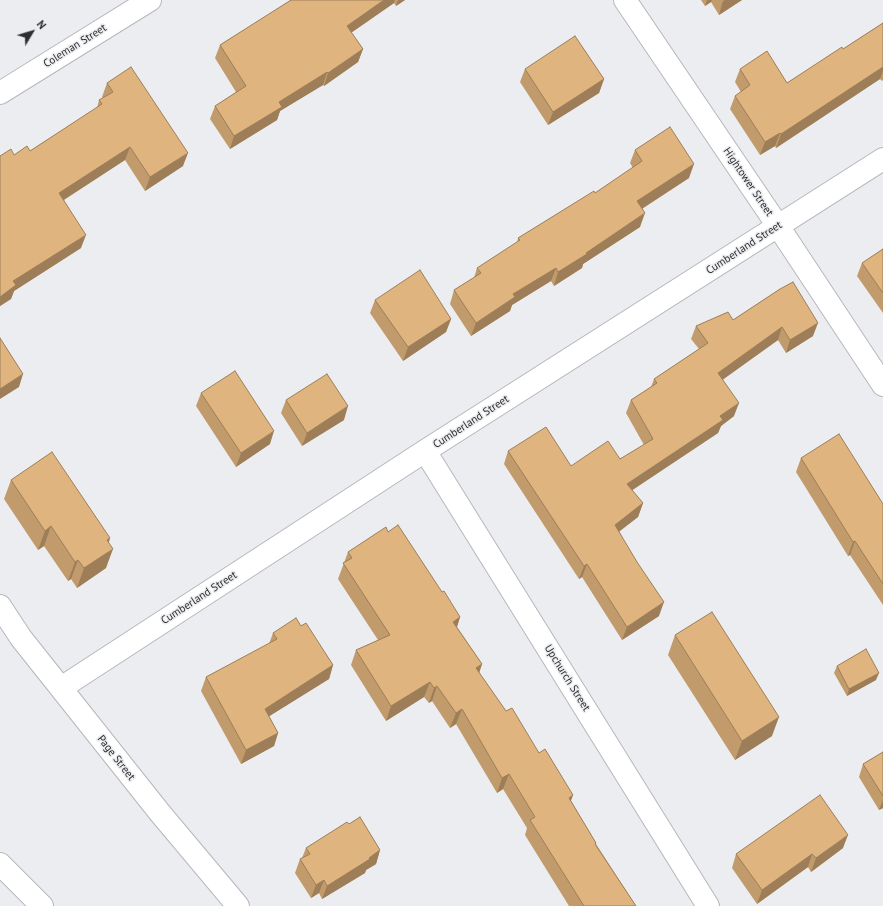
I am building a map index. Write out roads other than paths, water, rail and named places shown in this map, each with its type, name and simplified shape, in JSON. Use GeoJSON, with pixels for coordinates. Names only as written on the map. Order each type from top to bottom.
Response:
{"type":"FeatureCollection","features":[{"type":"Feature","properties":{"kind":"street","name":"Coleman Street"},"geometry":{"type":"LineString","coordinates":[[0,93],[150,0]]}},
{"type":"Feature","properties":{"kind":"street","name":"Hightower Street"},"geometry":{"type":"LineString","coordinates":[[625,0],[778,226],[883,385]]}},
{"type":"Feature","properties":{"kind":"street","name":"Cumberland Street"},"geometry":{"type":"LineString","coordinates":[[61,688],[425,451],[883,159]]}},
{"type":"Feature","properties":{"kind":"street","name":"Upchurch Street"},"geometry":{"type":"LineString","coordinates":[[425,451],[708,906]]}},
{"type":"Feature","properties":{"kind":"street","name":"Page Street"},"geometry":{"type":"LineString","coordinates":[[0,606],[21,638],[160,813],[238,906]]}},
{"type":"Feature","properties":{"kind":"street"},"geometry":{"type":"LineString","coordinates":[[0,864],[42,906]]}}]}
